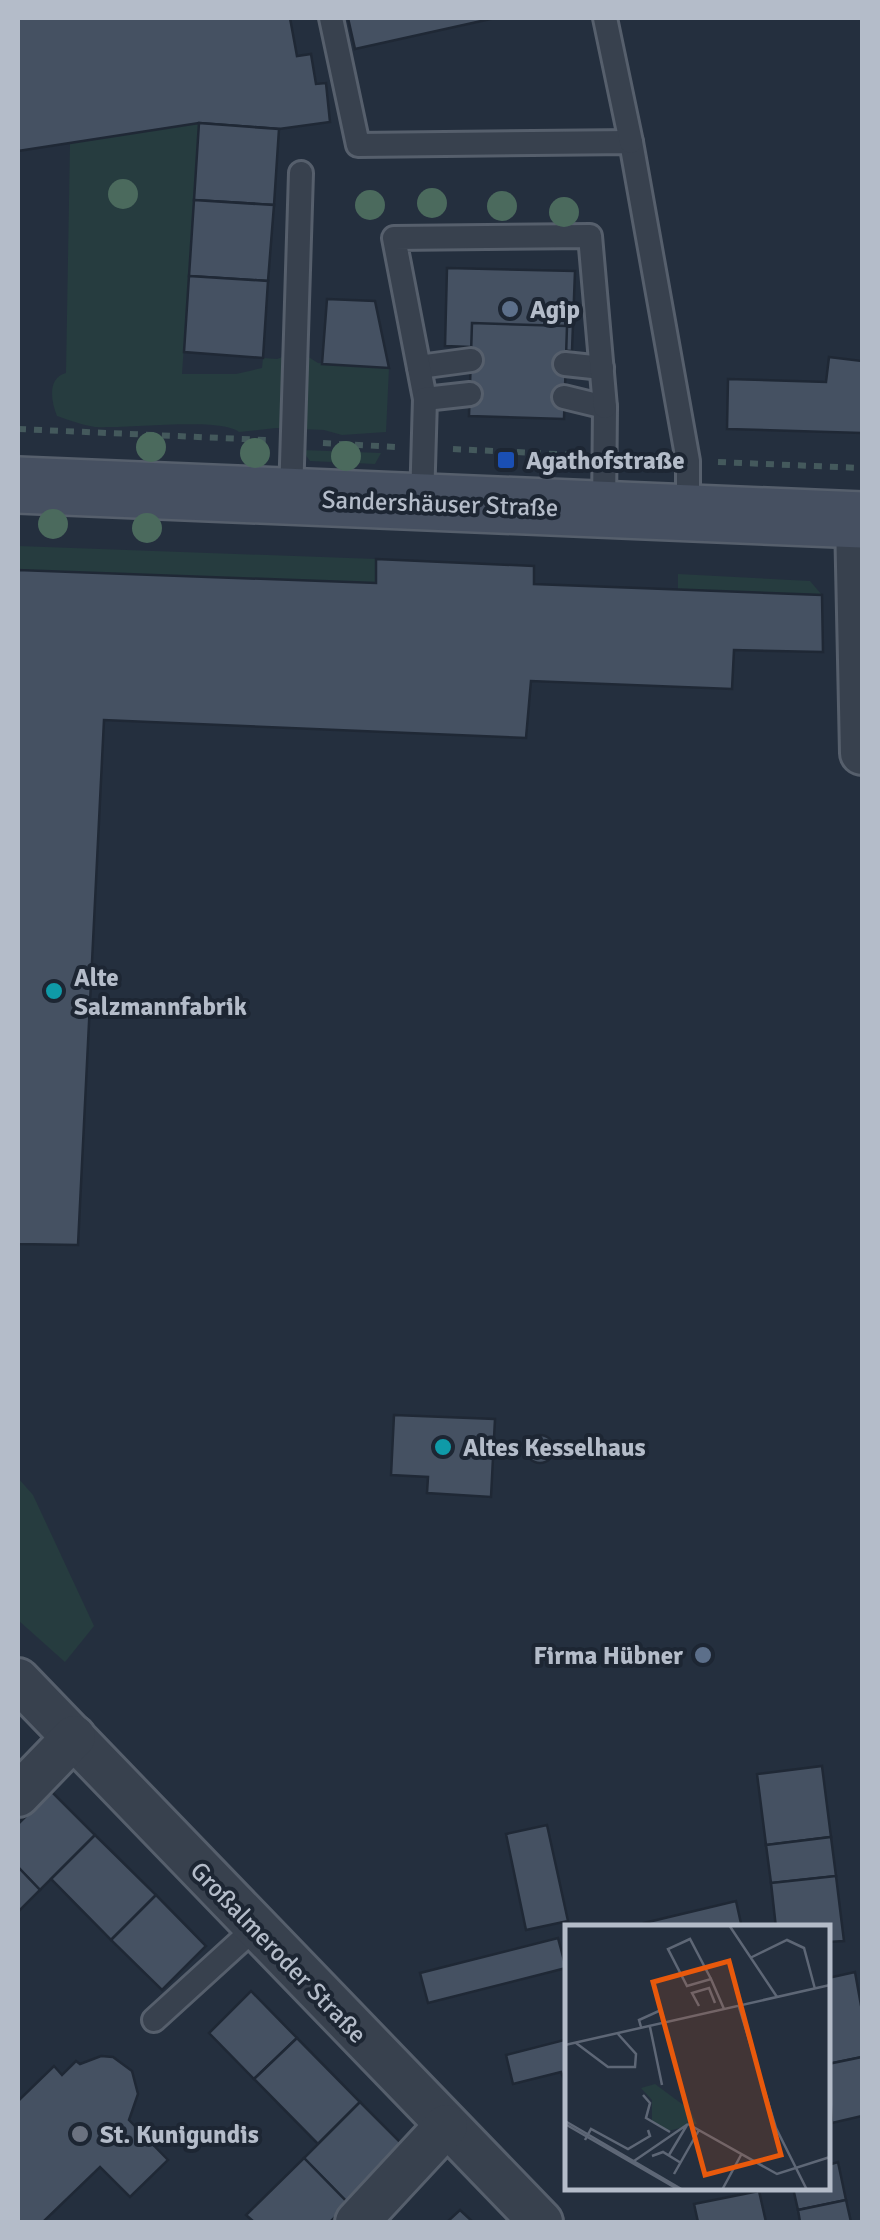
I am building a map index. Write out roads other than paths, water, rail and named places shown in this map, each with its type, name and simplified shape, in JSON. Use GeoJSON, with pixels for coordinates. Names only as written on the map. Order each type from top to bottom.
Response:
{"type":"FeatureCollection","features":[{"type":"Feature","properties":{"kind":"main road","name":"Sandershäuser Straße"},"geometry":{"type":"LineString","coordinates":[[18,485],[860,520]]}},
{"type":"Feature","properties":{"kind":"street"},"geometry":{"type":"LineString","coordinates":[[860,520],[862,753]]}},
{"type":"Feature","properties":{"kind":"street","name":"Großalmeroder Straße"},"geometry":{"type":"LineString","coordinates":[[18,1680],[541,2222]]}},
{"type":"Feature","properties":{"kind":"street"},"geometry":{"type":"LineString","coordinates":[[18,1796],[74,1737]]}},
{"type":"Feature","properties":{"kind":"street"},"geometry":{"type":"LineString","coordinates":[[357,2222],[446,2126]]}},
{"type":"Feature","properties":{"kind":"lane"},"geometry":{"type":"LineString","coordinates":[[331,18],[358,145],[631,142]]}},
{"type":"Feature","properties":{"kind":"lane"},"geometry":{"type":"LineString","coordinates":[[605,18],[688,460],[688,513]]}},
{"type":"Feature","properties":{"kind":"lane"},"geometry":{"type":"LineString","coordinates":[[291,496],[300,173]]}},
{"type":"Feature","properties":{"kind":"lane"},"geometry":{"type":"LineString","coordinates":[[422,502],[425,399],[394,238],[590,236],[605,407],[604,510]]}},
{"type":"Feature","properties":{"kind":"lane"},"geometry":{"type":"LineString","coordinates":[[419,366],[471,360]]}},
{"type":"Feature","properties":{"kind":"lane"},"geometry":{"type":"LineString","coordinates":[[566,364],[602,368]]}},
{"type":"Feature","properties":{"kind":"lane"},"geometry":{"type":"LineString","coordinates":[[425,399],[470,394]]}},
{"type":"Feature","properties":{"kind":"lane"},"geometry":{"type":"LineString","coordinates":[[564,397],[605,407]]}},
{"type":"Feature","properties":{"kind":"lane"},"geometry":{"type":"LineString","coordinates":[[154,2020],[255,1928]]}},
{"type":"Feature","properties":{"kind":"place","name":"Agip"},"geometry":{"type":"Point","coordinates":[510,309]}},
{"type":"Feature","properties":{"kind":"place","name":"Agathofstraße"},"geometry":{"type":"Point","coordinates":[506,460]}},
{"type":"Feature","properties":{"kind":"place","name":"Alte Salzmannfabrik"},"geometry":{"type":"Point","coordinates":[54,991]}},
{"type":"Feature","properties":{"kind":"place","name":"Altes Kesselhaus"},"geometry":{"type":"Point","coordinates":[443,1447]}},
{"type":"Feature","properties":{"kind":"place","name":"Firma Hübner"},"geometry":{"type":"Point","coordinates":[703,1655]}},
{"type":"Feature","properties":{"kind":"place","name":"St. Kunigundis"},"geometry":{"type":"Point","coordinates":[80,2134]}}]}
